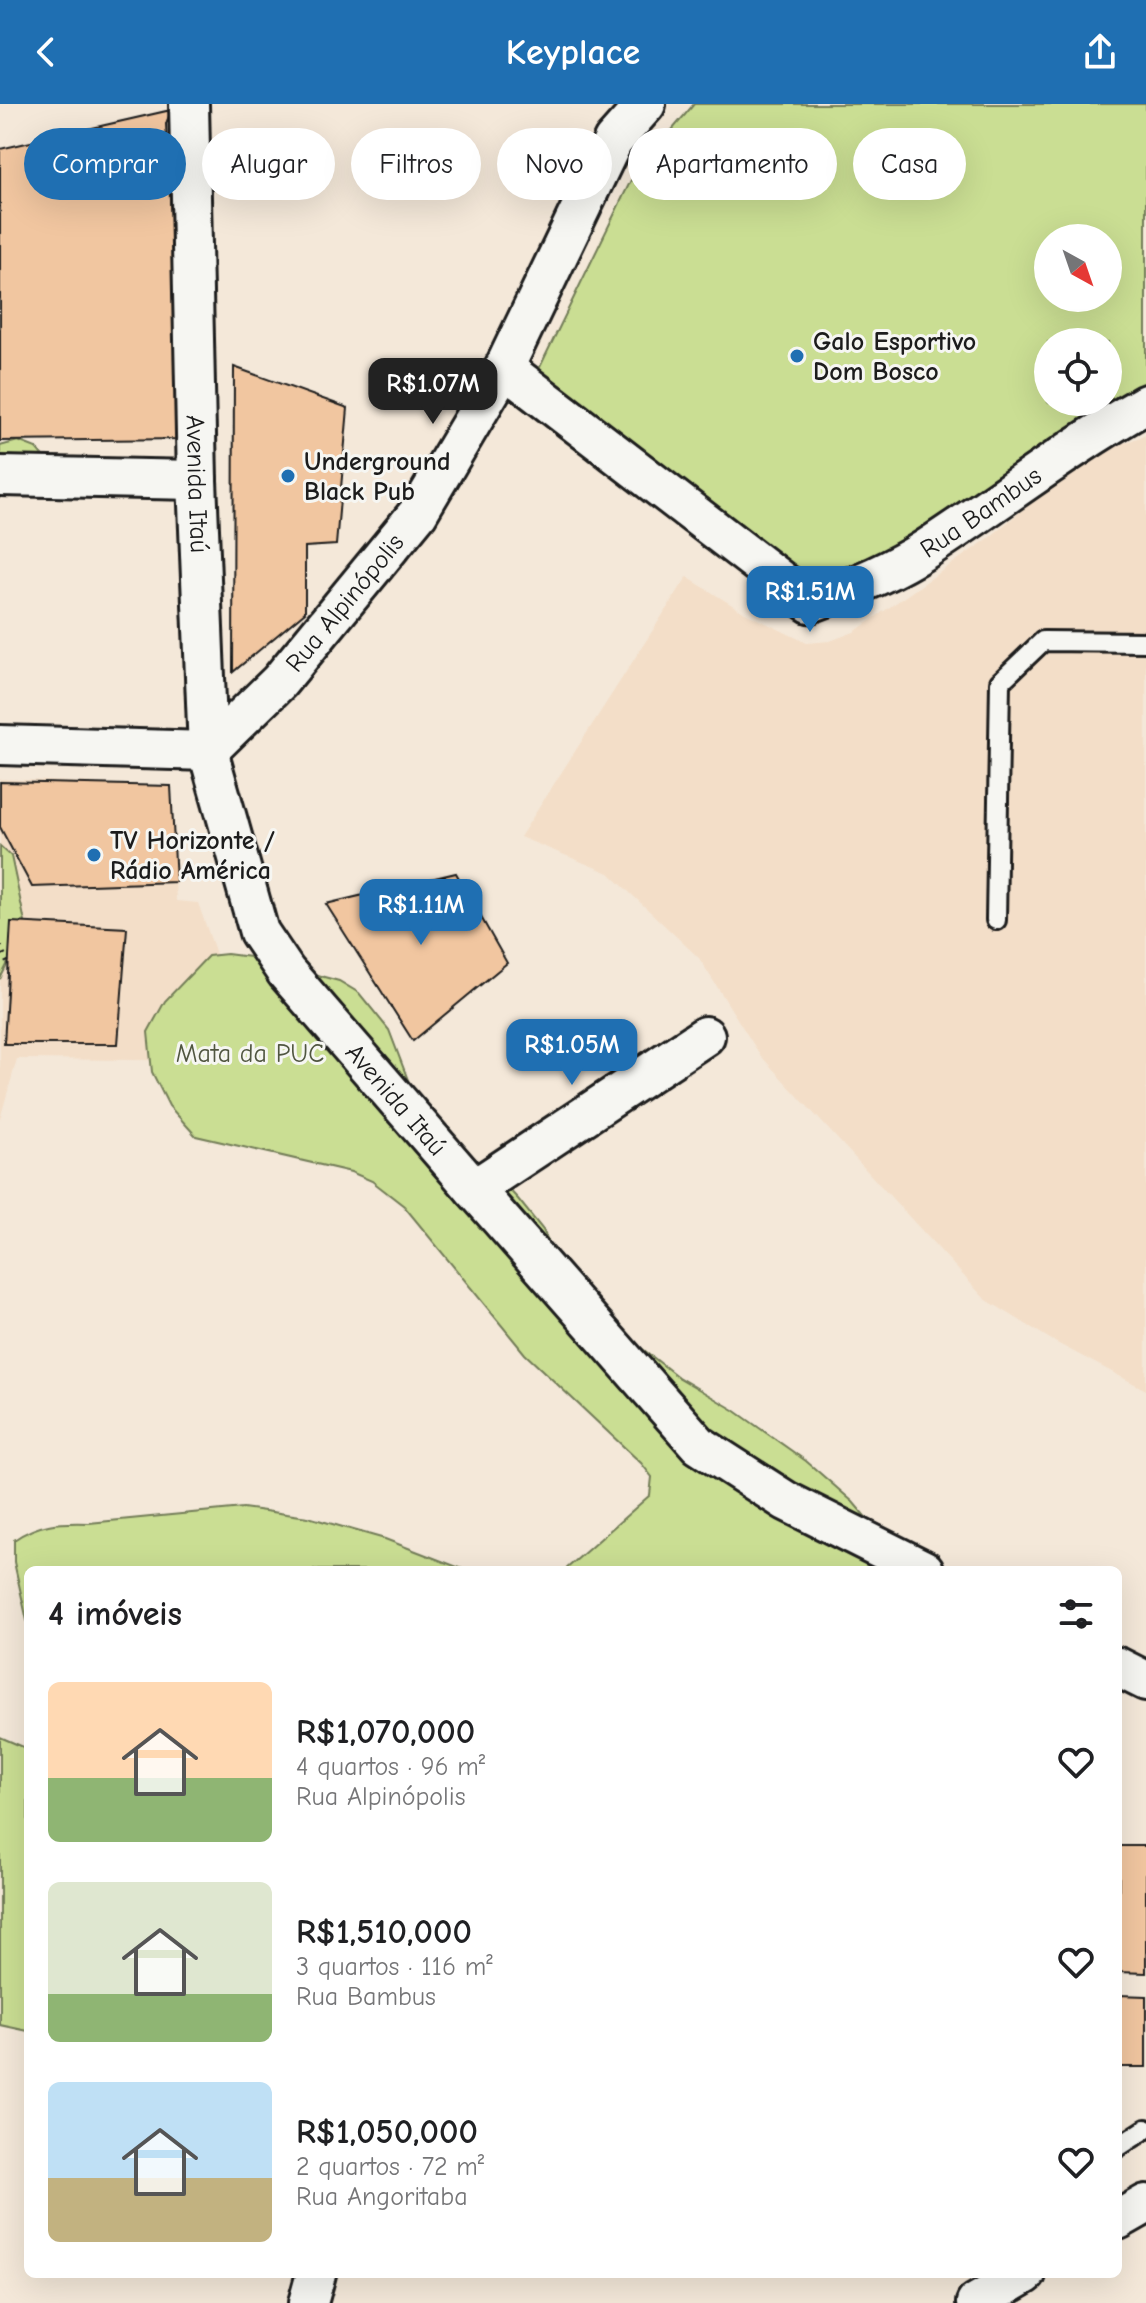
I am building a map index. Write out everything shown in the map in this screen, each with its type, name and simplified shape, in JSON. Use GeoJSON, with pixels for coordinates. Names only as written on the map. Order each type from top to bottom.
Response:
{"type":"FeatureCollection","features":[{"type":"Feature","properties":{"kind":"street","name":"Rua Alpinópolis"},"geometry":{"type":"LineString","coordinates":[[208,751],[279,682],[418,513],[504,368],[613,141],[646,104]]}},
{"type":"Feature","properties":{"kind":"street","name":"Avenida Itaú"},"geometry":{"type":"LineString","coordinates":[[181,113],[208,751],[259,932],[286,972],[699,1445],[786,1501],[911,1566]]}},
{"type":"Feature","properties":{"kind":"street","name":"Rua Bambus"},"geometry":{"type":"LineString","coordinates":[[504,368],[810,603],[841,592],[924,550],[1098,431],[1146,404]]}},
{"type":"Feature","properties":{"kind":"street"},"geometry":{"type":"LineString","coordinates":[[0,476],[197,480]]}},
{"type":"Feature","properties":{"kind":"street"},"geometry":{"type":"LineString","coordinates":[[0,745],[208,751]]}},
{"type":"Feature","properties":{"kind":"street"},"geometry":{"type":"LineString","coordinates":[[474,1189],[705,1036]]}},
{"type":"Feature","properties":{"kind":"street"},"geometry":{"type":"LineString","coordinates":[[1122,1669],[1146,1681]]}},
{"type":"Feature","properties":{"kind":"street"},"geometry":{"type":"LineString","coordinates":[[1122,2218],[1146,2204]]}},
{"type":"Feature","properties":{"kind":"street"},"geometry":{"type":"LineString","coordinates":[[308,2303],[315,2278]]}},
{"type":"Feature","properties":{"kind":"street"},"geometry":{"type":"LineString","coordinates":[[963,2278],[976,2303],[1019,2278]]}},
{"type":"Feature","properties":{"kind":"lane"},"geometry":{"type":"LineString","coordinates":[[996,920],[1000,682],[1043,641],[1146,642]]}},
{"type":"Feature","properties":{"kind":"lane"},"geometry":{"type":"LineString","coordinates":[[1122,2144],[1146,2129]]}},
{"type":"Feature","properties":{"kind":"path"},"geometry":{"type":"LineString","coordinates":[[0,946],[8,964]]}},
{"type":"Feature","properties":{"kind":"shaded area"},"geometry":{"type":"Polygon","coordinates":[[[1146,435],[1146,1390],[1055,1342],[985,1299],[760,1055],[699,958],[609,873],[520,837],[687,577],[745,613],[807,643],[830,641],[854,632],[989,538],[1052,485],[1121,444],[1146,435]]]}},
{"type":"Feature","properties":{"kind":"shaded area"},"geometry":{"type":"Polygon","coordinates":[[[0,779],[171,786],[176,901],[198,903],[254,1061],[17,1059],[0,1119],[0,779]]]}},
{"type":"Feature","properties":{"kind":"green space","name":"Galo Esportivo Dom Bosco"},"geometry":{"type":"Polygon","coordinates":[[[694,104],[1146,104],[1146,393],[1122,408],[1122,328],[1034,328],[1034,416],[1110,416],[858,579],[810,593],[539,369],[628,186],[628,200],[837,200],[837,128],[674,128],[694,104]]]}},
{"type":"Feature","properties":{"kind":"green space"},"geometry":{"type":"Polygon","coordinates":[[[18,441],[36,448],[48,462],[0,487],[0,446],[18,441]]]}},
{"type":"Feature","properties":{"kind":"green space"},"geometry":{"type":"Polygon","coordinates":[[[0,846],[11,856],[26,927],[0,979],[0,846]]]}},
{"type":"Feature","properties":{"kind":"green space","name":"Mata da PUC"},"geometry":{"type":"Polygon","coordinates":[[[227,954],[250,957],[339,981],[359,993],[389,1030],[413,1093],[435,1134],[504,1184],[518,1199],[543,1230],[560,1266],[601,1316],[678,1377],[734,1410],[806,1461],[853,1502],[906,1566],[570,1566],[650,1495],[652,1477],[641,1463],[525,1354],[404,1206],[372,1181],[351,1172],[196,1136],[169,1106],[152,1072],[148,1032],[165,1001],[208,956],[227,954]]]}},
{"type":"Feature","properties":{"kind":"green space"},"geometry":{"type":"Polygon","coordinates":[[[243,1508],[308,1517],[385,1539],[455,1566],[24,1566],[24,1607],[14,1562],[14,1540],[41,1527],[59,1523],[89,1523],[243,1508]]]}},
{"type":"Feature","properties":{"kind":"green space"},"geometry":{"type":"Polygon","coordinates":[[[0,1737],[24,1747],[24,2030],[0,2025],[0,1737]]]}},
{"type":"Feature","properties":{"kind":"building"},"geometry":{"type":"Polygon","coordinates":[[[171,110],[166,128],[92,128],[171,110]]]}},
{"type":"Feature","properties":{"kind":"building"},"geometry":{"type":"Polygon","coordinates":[[[24,144],[24,200],[170,200],[183,439],[0,441],[0,149],[24,144]]]}},
{"type":"Feature","properties":{"kind":"building","name":"Underground Black Pub"},"geometry":{"type":"Polygon","coordinates":[[[234,367],[348,408],[336,545],[305,547],[305,612],[233,672],[234,367]]]}},
{"type":"Feature","properties":{"kind":"building","name":"TV Horizonte / Rádio América"},"geometry":{"type":"Polygon","coordinates":[[[0,782],[171,786],[176,882],[32,887],[0,827],[0,782]]]}},
{"type":"Feature","properties":{"kind":"building"},"geometry":{"type":"Polygon","coordinates":[[[456,873],[507,963],[413,1041],[326,904],[456,873]]]}},
{"type":"Feature","properties":{"kind":"building"},"geometry":{"type":"Polygon","coordinates":[[[11,922],[127,928],[118,1044],[4,1044],[11,922]]]}},
{"type":"Feature","properties":{"kind":"building"},"geometry":{"type":"Polygon","coordinates":[[[1122,1846],[1146,1846],[1146,1973],[1122,1972],[1122,1846]]]}},
{"type":"Feature","properties":{"kind":"building"},"geometry":{"type":"Polygon","coordinates":[[[1122,1995],[1146,1996],[1146,2067],[1122,2067],[1122,1995]]]}},
{"type":"Feature","properties":{"kind":"place","name":"Galo Esportivo Dom Bosco"},"geometry":{"type":"Point","coordinates":[797,356]}},
{"type":"Feature","properties":{"kind":"place","name":"Underground Black Pub"},"geometry":{"type":"Point","coordinates":[288,476]}},
{"type":"Feature","properties":{"kind":"place","name":"TV Horizonte / Rádio América"},"geometry":{"type":"Point","coordinates":[94,855]}}]}
